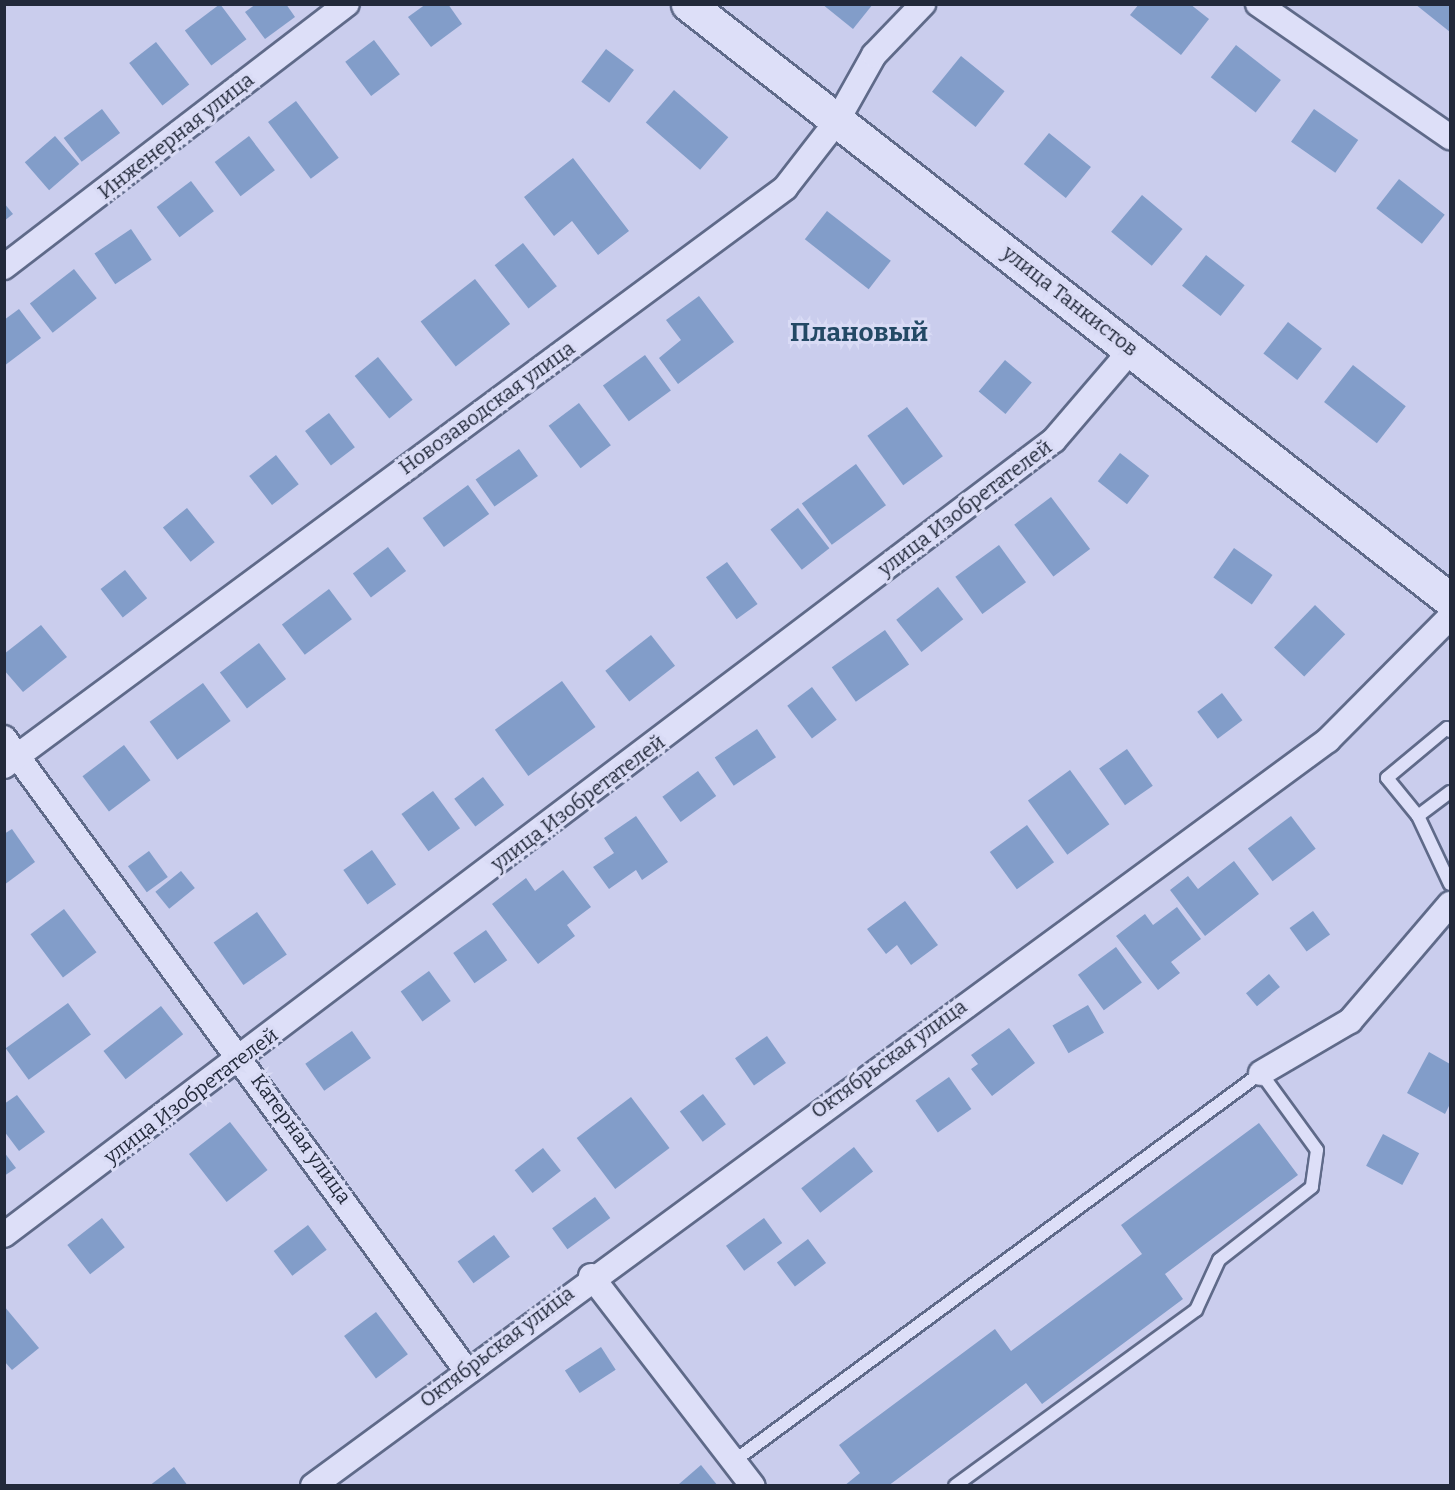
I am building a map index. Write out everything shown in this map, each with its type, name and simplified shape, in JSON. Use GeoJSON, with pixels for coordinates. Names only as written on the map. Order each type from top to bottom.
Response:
{"type":"FeatureCollection","features":[{"type":"Feature","properties":{"kind":"street","name":"Инженерная улица"},"geometry":{"type":"LineString","coordinates":[[4,267],[347,4]]}},
{"type":"Feature","properties":{"kind":"street","name":"улица Танкистов"},"geometry":{"type":"LineString","coordinates":[[688,4],[1450,600]]}},
{"type":"Feature","properties":{"kind":"street","name":"Новозаводская улица"},"geometry":{"type":"LineString","coordinates":[[9,753],[785,188],[837,121],[874,55],[923,4]]}},
{"type":"Feature","properties":{"kind":"street"},"geometry":{"type":"LineString","coordinates":[[1258,4],[1450,137]]}},
{"type":"Feature","properties":{"kind":"street","name":"улица Изобретателей"},"geometry":{"type":"LineString","coordinates":[[4,1235],[243,1058],[1054,440],[1132,349]]}},
{"type":"Feature","properties":{"kind":"street","name":"Октябрьская улица"},"geometry":{"type":"LineString","coordinates":[[313,1485],[591,1276],[1328,740],[1450,616]]}},
{"type":"Feature","properties":{"kind":"street","name":"Катерная улица"},"geometry":{"type":"LineString","coordinates":[[9,753],[243,1058],[466,1370]]}},
{"type":"Feature","properties":{"kind":"street"},"geometry":{"type":"LineString","coordinates":[[1261,1073],[1350,1021],[1450,904]]}},
{"type":"Feature","properties":{"kind":"street"},"geometry":{"type":"LineString","coordinates":[[591,1276],[753,1485]]}},
{"type":"Feature","properties":{"kind":"lane"},"geometry":{"type":"LineString","coordinates":[[1450,731],[1447,728],[1387,778],[1418,816],[1450,884]]}},
{"type":"Feature","properties":{"kind":"lane"},"geometry":{"type":"LineString","coordinates":[[1418,816],[1450,792]]}},
{"type":"Feature","properties":{"kind":"lane"},"geometry":{"type":"LineString","coordinates":[[734,1461],[1261,1073],[1317,1150],[1312,1187],[1219,1260],[1196,1310],[956,1485]]}},
{"type":"Feature","properties":{"kind":"building"},"geometry":{"type":"Polygon","coordinates":[[[220,4],[246,39],[211,66],[185,30],[220,4]]]}},
{"type":"Feature","properties":{"kind":"building"},"geometry":{"type":"Polygon","coordinates":[[[256,4],[286,4],[295,17],[265,39],[245,12],[256,4]]]}},
{"type":"Feature","properties":{"kind":"building"},"geometry":{"type":"Polygon","coordinates":[[[426,4],[448,4],[462,24],[431,47],[408,17],[426,4]]]}},
{"type":"Feature","properties":{"kind":"building"},"geometry":{"type":"Polygon","coordinates":[[[822,4],[873,4],[853,29],[822,4]]]}},
{"type":"Feature","properties":{"kind":"building"},"geometry":{"type":"Polygon","coordinates":[[[1139,4],[1190,4],[1209,19],[1181,55],[1130,15],[1139,4]]]}},
{"type":"Feature","properties":{"kind":"building"},"geometry":{"type":"Polygon","coordinates":[[[1415,4],[1450,4],[1450,32],[1415,4]]]}},
{"type":"Feature","properties":{"kind":"building"},"geometry":{"type":"Polygon","coordinates":[[[374,40],[400,74],[371,96],[345,62],[374,40]]]}},
{"type":"Feature","properties":{"kind":"building"},"geometry":{"type":"Polygon","coordinates":[[[156,42],[189,85],[162,105],[129,63],[156,42]]]}},
{"type":"Feature","properties":{"kind":"building"},"geometry":{"type":"Polygon","coordinates":[[[1236,45],[1281,80],[1256,112],[1211,77],[1236,45]]]}},
{"type":"Feature","properties":{"kind":"building"},"geometry":{"type":"Polygon","coordinates":[[[606,49],[634,70],[609,103],[581,82],[606,49]]]}},
{"type":"Feature","properties":{"kind":"building"},"geometry":{"type":"Polygon","coordinates":[[[961,56],[1005,91],[976,127],[932,92],[961,56]]]}},
{"type":"Feature","properties":{"kind":"building"},"geometry":{"type":"Polygon","coordinates":[[[674,90],[728,137],[700,170],[646,122],[674,90]]]}},
{"type":"Feature","properties":{"kind":"building"},"geometry":{"type":"Polygon","coordinates":[[[296,101],[339,158],[311,179],[268,122],[296,101]]]}},
{"type":"Feature","properties":{"kind":"building"},"geometry":{"type":"Polygon","coordinates":[[[102,109],[120,133],[82,162],[64,138],[102,109]]]}},
{"type":"Feature","properties":{"kind":"building"},"geometry":{"type":"Polygon","coordinates":[[[1314,109],[1358,140],[1335,173],[1291,142],[1314,109]]]}},
{"type":"Feature","properties":{"kind":"building"},"geometry":{"type":"Polygon","coordinates":[[[1049,133],[1091,167],[1066,198],[1024,164],[1049,133]]]}},
{"type":"Feature","properties":{"kind":"building"},"geometry":{"type":"Polygon","coordinates":[[[55,136],[79,164],[49,190],[25,162],[55,136]]]}},
{"type":"Feature","properties":{"kind":"building"},"geometry":{"type":"Polygon","coordinates":[[[249,136],[275,170],[241,196],[215,162],[249,136]]]}},
{"type":"Feature","properties":{"kind":"building"},"geometry":{"type":"Polygon","coordinates":[[[573,158],[629,231],[598,255],[572,221],[554,236],[524,197],[573,158]]]}},
{"type":"Feature","properties":{"kind":"building"},"geometry":{"type":"Polygon","coordinates":[[[1399,179],[1445,215],[1422,244],[1376,208],[1399,179]]]}},
{"type":"Feature","properties":{"kind":"building"},"geometry":{"type":"Polygon","coordinates":[[[191,181],[214,211],[180,237],[157,207],[191,181]]]}},
{"type":"Feature","properties":{"kind":"building"},"geometry":{"type":"Polygon","coordinates":[[[1142,195],[1183,229],[1152,266],[1111,232],[1142,195]]]}},
{"type":"Feature","properties":{"kind":"building"},"geometry":{"type":"Polygon","coordinates":[[[4,203],[13,214],[4,221],[4,203]]]}},
{"type":"Feature","properties":{"kind":"building"},"geometry":{"type":"Polygon","coordinates":[[[827,211],[891,261],[869,289],[805,239],[827,211]]]}},
{"type":"Feature","properties":{"kind":"building"},"geometry":{"type":"Polygon","coordinates":[[[131,229],[152,260],[115,284],[95,254],[131,229]]]}},
{"type":"Feature","properties":{"kind":"building"},"geometry":{"type":"Polygon","coordinates":[[[523,243],[557,286],[528,309],[495,265],[523,243]]]}},
{"type":"Feature","properties":{"kind":"building"},"geometry":{"type":"Polygon","coordinates":[[[1206,255],[1245,285],[1221,316],[1182,286],[1206,255]]]}},
{"type":"Feature","properties":{"kind":"building"},"geometry":{"type":"Polygon","coordinates":[[[74,269],[97,298],[53,333],[30,303],[74,269]]]}},
{"type":"Feature","properties":{"kind":"building"},"geometry":{"type":"Polygon","coordinates":[[[475,279],[510,324],[456,366],[421,321],[475,279]]]}},
{"type":"Feature","properties":{"kind":"building"},"geometry":{"type":"Polygon","coordinates":[[[699,296],[734,342],[678,384],[659,358],[681,340],[666,320],[699,296]]]}},
{"type":"Feature","properties":{"kind":"building"},"geometry":{"type":"Polygon","coordinates":[[[19,309],[41,338],[4,366],[4,320],[19,309]]]}},
{"type":"Feature","properties":{"kind":"building"},"geometry":{"type":"Polygon","coordinates":[[[1288,322],[1322,348],[1297,380],[1263,354],[1288,322]]]}},
{"type":"Feature","properties":{"kind":"building"},"geometry":{"type":"Polygon","coordinates":[[[645,355],[671,391],[629,421],[603,386],[645,355]]]}},
{"type":"Feature","properties":{"kind":"building"},"geometry":{"type":"Polygon","coordinates":[[[378,357],[413,400],[389,419],[355,376],[378,357]]]}},
{"type":"Feature","properties":{"kind":"building"},"geometry":{"type":"Polygon","coordinates":[[[1005,360],[1032,382],[1005,414],[979,391],[1005,360]]]}},
{"type":"Feature","properties":{"kind":"building"},"geometry":{"type":"Polygon","coordinates":[[[1353,365],[1406,406],[1377,443],[1324,402],[1353,365]]]}},
{"type":"Feature","properties":{"kind":"building"},"geometry":{"type":"Polygon","coordinates":[[[579,403],[611,445],[581,468],[549,426],[579,403]]]}},
{"type":"Feature","properties":{"kind":"building"},"geometry":{"type":"Polygon","coordinates":[[[907,407],[943,456],[903,485],[867,436],[907,407]]]}},
{"type":"Feature","properties":{"kind":"building"},"geometry":{"type":"Polygon","coordinates":[[[329,413],[355,447],[331,465],[305,431],[329,413]]]}},
{"type":"Feature","properties":{"kind":"building"},"geometry":{"type":"Polygon","coordinates":[[[519,449],[538,476],[495,506],[476,479],[519,449]]]}},
{"type":"Feature","properties":{"kind":"building"},"geometry":{"type":"Polygon","coordinates":[[[1120,453],[1149,476],[1127,504],[1098,481],[1120,453]]]}},
{"type":"Feature","properties":{"kind":"building"},"geometry":{"type":"Polygon","coordinates":[[[276,455],[299,484],[272,505],[249,476],[276,455]]]}},
{"type":"Feature","properties":{"kind":"building"},"geometry":{"type":"Polygon","coordinates":[[[856,464],[886,505],[832,545],[802,503],[856,464]]]}},
{"type":"Feature","properties":{"kind":"building"},"geometry":{"type":"Polygon","coordinates":[[[468,485],[489,514],[444,547],[423,518],[468,485]]]}},
{"type":"Feature","properties":{"kind":"building"},"geometry":{"type":"Polygon","coordinates":[[[1051,497],[1090,549],[1053,577],[1014,525],[1051,497]]]}},
{"type":"Feature","properties":{"kind":"building"},"geometry":{"type":"Polygon","coordinates":[[[187,508],[215,542],[191,562],[163,528],[187,508]]]}},
{"type":"Feature","properties":{"kind":"building"},"geometry":{"type":"Polygon","coordinates":[[[798,508],[829,548],[802,570],[770,530],[798,508]]]}},
{"type":"Feature","properties":{"kind":"building"},"geometry":{"type":"Polygon","coordinates":[[[999,545],[1026,582],[982,614],[955,577],[999,545]]]}},
{"type":"Feature","properties":{"kind":"building"},"geometry":{"type":"Polygon","coordinates":[[[388,547],[406,571],[371,597],[353,573],[388,547]]]}},
{"type":"Feature","properties":{"kind":"building"},"geometry":{"type":"Polygon","coordinates":[[[1234,548],[1273,575],[1252,604],[1213,577],[1234,548]]]}},
{"type":"Feature","properties":{"kind":"building"},"geometry":{"type":"Polygon","coordinates":[[[727,562],[758,604],[737,619],[706,577],[727,562]]]}},
{"type":"Feature","properties":{"kind":"building"},"geometry":{"type":"Polygon","coordinates":[[[125,570],[147,598],[123,617],[101,589],[125,570]]]}},
{"type":"Feature","properties":{"kind":"building"},"geometry":{"type":"Polygon","coordinates":[[[938,587],[963,619],[921,652],[896,620],[938,587]]]}},
{"type":"Feature","properties":{"kind":"building"},"geometry":{"type":"Polygon","coordinates":[[[329,589],[352,619],[305,655],[282,625],[329,589]]]}},
{"type":"Feature","properties":{"kind":"building"},"geometry":{"type":"Polygon","coordinates":[[[1315,605],[1345,634],[1304,677],[1274,647],[1315,605]]]}},
{"type":"Feature","properties":{"kind":"building"},"geometry":{"type":"Polygon","coordinates":[[[41,625],[67,657],[23,692],[4,670],[4,654],[41,625]]]}},
{"type":"Feature","properties":{"kind":"building"},"geometry":{"type":"Polygon","coordinates":[[[885,630],[909,664],[856,702],[832,667],[885,630]]]}},
{"type":"Feature","properties":{"kind":"building"},"geometry":{"type":"Polygon","coordinates":[[[651,635],[675,666],[629,701],[605,671],[651,635]]]}},
{"type":"Feature","properties":{"kind":"building"},"geometry":{"type":"Polygon","coordinates":[[[259,643],[286,679],[247,708],[220,672],[259,643]]]}},
{"type":"Feature","properties":{"kind":"building"},"geometry":{"type":"Polygon","coordinates":[[[562,681],[596,727],[528,776],[495,730],[562,681]]]}},
{"type":"Feature","properties":{"kind":"building"},"geometry":{"type":"Polygon","coordinates":[[[203,683],[231,721],[177,760],[150,722],[203,683]]]}},
{"type":"Feature","properties":{"kind":"building"},"geometry":{"type":"Polygon","coordinates":[[[812,687],[837,720],[812,738],[787,706],[812,687]]]}},
{"type":"Feature","properties":{"kind":"building"},"geometry":{"type":"Polygon","coordinates":[[[1222,693],[1242,720],[1218,739],[1197,712],[1222,693]]]}},
{"type":"Feature","properties":{"kind":"building"},"geometry":{"type":"Polygon","coordinates":[[[757,729],[776,757],[734,786],[715,758],[757,729]]]}},
{"type":"Feature","properties":{"kind":"building"},"geometry":{"type":"Polygon","coordinates":[[[124,745],[150,780],[109,811],[82,776],[124,745]]]}},
{"type":"Feature","properties":{"kind":"building"},"geometry":{"type":"Polygon","coordinates":[[[1127,749],[1153,786],[1125,805],[1099,769],[1127,749]]]}},
{"type":"Feature","properties":{"kind":"building"},"geometry":{"type":"Polygon","coordinates":[[[1070,770],[1109,824],[1067,855],[1028,801],[1070,770]]]}},
{"type":"Feature","properties":{"kind":"building"},"geometry":{"type":"Polygon","coordinates":[[[698,771],[716,796],[681,822],[662,797],[698,771]]]}},
{"type":"Feature","properties":{"kind":"building"},"geometry":{"type":"Polygon","coordinates":[[[483,777],[504,805],[475,827],[454,799],[483,777]]]}},
{"type":"Feature","properties":{"kind":"building"},"geometry":{"type":"Polygon","coordinates":[[[433,791],[460,828],[428,851],[401,814],[433,791]]]}},
{"type":"Feature","properties":{"kind":"building"},"geometry":{"type":"Polygon","coordinates":[[[636,816],[668,862],[642,880],[636,870],[609,889],[593,867],[614,853],[604,838],[636,816]]]}},
{"type":"Feature","properties":{"kind":"building"},"geometry":{"type":"Polygon","coordinates":[[[1291,816],[1316,849],[1273,881],[1248,848],[1291,816]]]}},
{"type":"Feature","properties":{"kind":"building"},"geometry":{"type":"Polygon","coordinates":[[[1027,825],[1054,862],[1017,889],[990,852],[1027,825]]]}},
{"type":"Feature","properties":{"kind":"building"},"geometry":{"type":"Polygon","coordinates":[[[12,829],[35,862],[4,885],[4,834],[12,829]]]}},
{"type":"Feature","properties":{"kind":"building"},"geometry":{"type":"Polygon","coordinates":[[[372,850],[396,884],[367,904],[343,870],[372,850]]]}},
{"type":"Feature","properties":{"kind":"building"},"geometry":{"type":"Polygon","coordinates":[[[149,851],[168,877],[147,892],[128,866],[149,851]]]}},
{"type":"Feature","properties":{"kind":"building"},"geometry":{"type":"Polygon","coordinates":[[[1234,861],[1259,894],[1205,936],[1170,890],[1188,876],[1198,889],[1234,861]]]}},
{"type":"Feature","properties":{"kind":"building"},"geometry":{"type":"Polygon","coordinates":[[[563,870],[591,907],[567,925],[575,936],[538,964],[492,904],[526,878],[535,891],[563,870]]]}},
{"type":"Feature","properties":{"kind":"building"},"geometry":{"type":"Polygon","coordinates":[[[181,871],[195,888],[169,909],[155,892],[181,871]]]}},
{"type":"Feature","properties":{"kind":"building"},"geometry":{"type":"Polygon","coordinates":[[[905,901],[938,945],[911,965],[897,945],[886,954],[867,929],[905,901]]]}},
{"type":"Feature","properties":{"kind":"building"},"geometry":{"type":"Polygon","coordinates":[[[1177,907],[1201,939],[1171,962],[1180,973],[1158,990],[1116,936],[1145,914],[1153,925],[1177,907]]]}},
{"type":"Feature","properties":{"kind":"building"},"geometry":{"type":"Polygon","coordinates":[[[64,909],[96,952],[63,977],[30,934],[64,909]]]}},
{"type":"Feature","properties":{"kind":"building"},"geometry":{"type":"Polygon","coordinates":[[[1313,911],[1330,934],[1307,952],[1290,928],[1313,911]]]}},
{"type":"Feature","properties":{"kind":"building"},"geometry":{"type":"Polygon","coordinates":[[[257,912],[287,955],[243,985],[214,942],[257,912]]]}},
{"type":"Feature","properties":{"kind":"building"},"geometry":{"type":"Polygon","coordinates":[[[486,930],[507,960],[474,983],[453,953],[486,930]]]}},
{"type":"Feature","properties":{"kind":"building"},"geometry":{"type":"Polygon","coordinates":[[[1116,947],[1142,983],[1104,1010],[1078,975],[1116,947]]]}},
{"type":"Feature","properties":{"kind":"building"},"geometry":{"type":"Polygon","coordinates":[[[429,971],[451,1001],[422,1022],[401,992],[429,971]]]}},
{"type":"Feature","properties":{"kind":"building"},"geometry":{"type":"Polygon","coordinates":[[[1269,974],[1280,987],[1257,1006],[1246,993],[1269,974]]]}},
{"type":"Feature","properties":{"kind":"building"},"geometry":{"type":"Polygon","coordinates":[[[68,1003],[91,1035],[29,1080],[6,1048],[68,1003]]]}},
{"type":"Feature","properties":{"kind":"building"},"geometry":{"type":"Polygon","coordinates":[[[1088,1005],[1104,1033],[1068,1053],[1052,1026],[1088,1005]]]}},
{"type":"Feature","properties":{"kind":"building"},"geometry":{"type":"Polygon","coordinates":[[[161,1006],[183,1034],[126,1079],[103,1051],[161,1006]]]}},
{"type":"Feature","properties":{"kind":"building"},"geometry":{"type":"Polygon","coordinates":[[[1009,1028],[1035,1063],[992,1096],[971,1069],[978,1064],[971,1055],[1009,1028]]]}},
{"type":"Feature","properties":{"kind":"building"},"geometry":{"type":"Polygon","coordinates":[[[352,1031],[371,1058],[324,1091],[305,1064],[352,1031]]]}},
{"type":"Feature","properties":{"kind":"building"},"geometry":{"type":"Polygon","coordinates":[[[767,1036],[786,1063],[754,1085],[735,1058],[767,1036]]]}},
{"type":"Feature","properties":{"kind":"building"},"geometry":{"type":"Polygon","coordinates":[[[1429,1052],[1450,1064],[1450,1104],[1445,1114],[1407,1093],[1429,1052]]]}},
{"type":"Feature","properties":{"kind":"building"},"geometry":{"type":"Polygon","coordinates":[[[949,1077],[971,1109],[938,1132],[915,1101],[949,1077]]]}},
{"type":"Feature","properties":{"kind":"building"},"geometry":{"type":"Polygon","coordinates":[[[703,1094],[726,1124],[703,1142],[680,1111],[703,1094]]]}},
{"type":"Feature","properties":{"kind":"building"},"geometry":{"type":"Polygon","coordinates":[[[17,1095],[45,1132],[19,1151],[4,1131],[4,1104],[17,1095]]]}},
{"type":"Feature","properties":{"kind":"building"},"geometry":{"type":"Polygon","coordinates":[[[631,1097],[670,1148],[615,1189],[577,1138],[631,1097]]]}},
{"type":"Feature","properties":{"kind":"building"},"geometry":{"type":"Polygon","coordinates":[[[230,1122],[268,1170],[227,1202],[189,1154],[230,1122]]]}},
{"type":"Feature","properties":{"kind":"building"},"geometry":{"type":"Polygon","coordinates":[[[1259,1123],[1298,1175],[1165,1274],[1183,1299],[1042,1404],[1026,1383],[888,1486],[844,1486],[860,1473],[839,1445],[995,1329],[1011,1351],[1142,1254],[1121,1225],[1259,1123]]]}},
{"type":"Feature","properties":{"kind":"building"},"geometry":{"type":"Polygon","coordinates":[[[1383,1134],[1419,1153],[1402,1185],[1366,1166],[1383,1134]]]}},
{"type":"Feature","properties":{"kind":"building"},"geometry":{"type":"Polygon","coordinates":[[[854,1147],[873,1171],[820,1213],[801,1188],[854,1147]]]}},
{"type":"Feature","properties":{"kind":"building"},"geometry":{"type":"Polygon","coordinates":[[[543,1148],[561,1171],[532,1193],[515,1170],[543,1148]]]}},
{"type":"Feature","properties":{"kind":"building"},"geometry":{"type":"Polygon","coordinates":[[[4,1152],[16,1168],[4,1176],[4,1152]]]}},
{"type":"Feature","properties":{"kind":"building"},"geometry":{"type":"Polygon","coordinates":[[[595,1197],[610,1218],[567,1249],[552,1228],[595,1197]]]}},
{"type":"Feature","properties":{"kind":"building"},"geometry":{"type":"Polygon","coordinates":[[[102,1218],[125,1247],[90,1274],[67,1245],[102,1218]]]}},
{"type":"Feature","properties":{"kind":"building"},"geometry":{"type":"Polygon","coordinates":[[[764,1218],[782,1243],[744,1271],[726,1246],[764,1218]]]}},
{"type":"Feature","properties":{"kind":"building"},"geometry":{"type":"Polygon","coordinates":[[[308,1225],[327,1250],[292,1276],[274,1251],[308,1225]]]}},
{"type":"Feature","properties":{"kind":"building"},"geometry":{"type":"Polygon","coordinates":[[[494,1235],[510,1257],[473,1283],[458,1261],[494,1235]]]}},
{"type":"Feature","properties":{"kind":"building"},"geometry":{"type":"Polygon","coordinates":[[[808,1239],[826,1263],[795,1286],[777,1262],[808,1239]]]}},
{"type":"Feature","properties":{"kind":"building"},"geometry":{"type":"Polygon","coordinates":[[[4,1306],[39,1348],[12,1370],[4,1361],[4,1306]]]}},
{"type":"Feature","properties":{"kind":"building"},"geometry":{"type":"Polygon","coordinates":[[[376,1312],[408,1354],[376,1378],[344,1336],[376,1312]]]}},
{"type":"Feature","properties":{"kind":"building"},"geometry":{"type":"Polygon","coordinates":[[[601,1347],[616,1370],[580,1393],[565,1370],[601,1347]]]}},
{"type":"Feature","properties":{"kind":"building"},"geometry":{"type":"Polygon","coordinates":[[[701,1465],[718,1486],[680,1486],[679,1484],[701,1465]]]}},
{"type":"Feature","properties":{"kind":"building"},"geometry":{"type":"Polygon","coordinates":[[[174,1467],[188,1486],[149,1486],[174,1467]]]}},
{"type":"Feature","properties":{"kind":"district","name":"Плановый"},"geometry":{"type":"Point","coordinates":[859,333]}}]}
